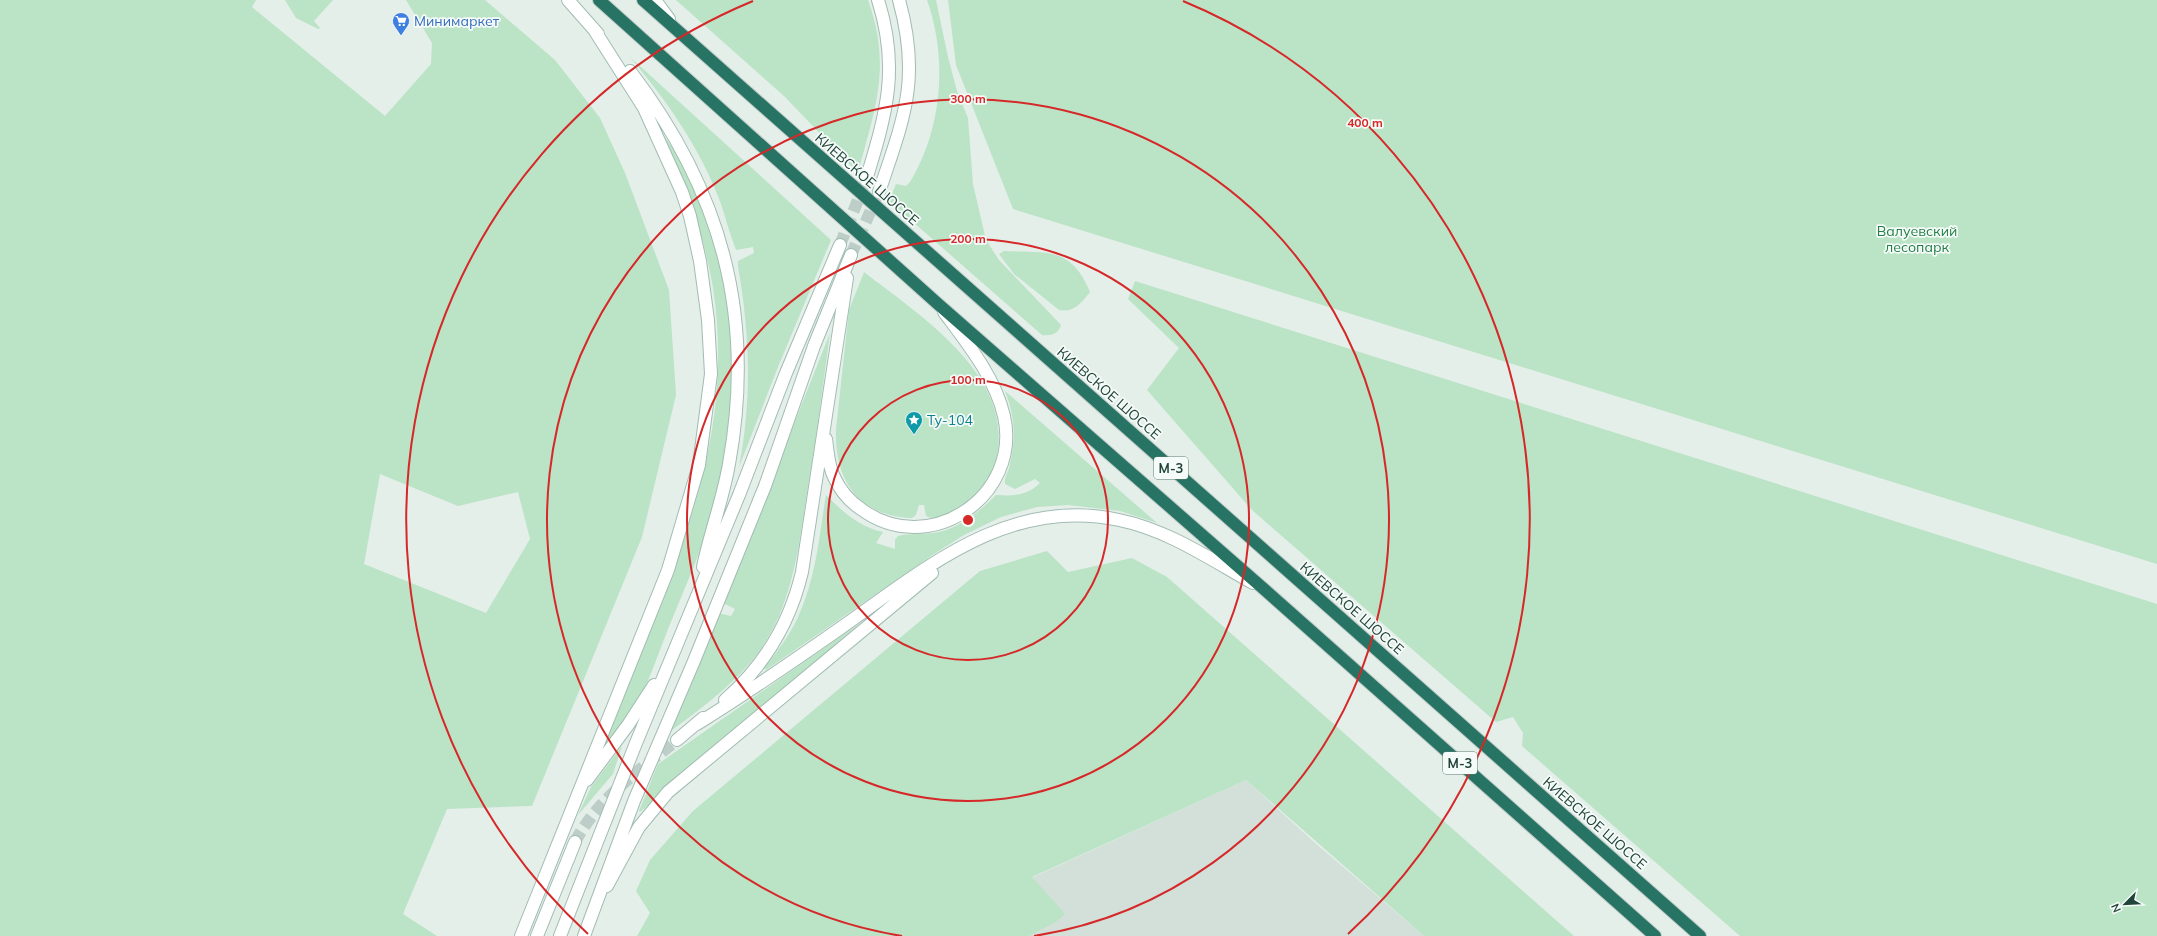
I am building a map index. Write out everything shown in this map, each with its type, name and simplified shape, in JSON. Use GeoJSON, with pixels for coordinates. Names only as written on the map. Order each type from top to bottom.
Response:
{"type":"FeatureCollection","features":[{"type":"Feature","properties":{"kind":"highway","name":"М-3"},"geometry":{"type":"LineString","coordinates":[[599,0],[938,304],[1265,590],[1654,936]]}},
{"type":"Feature","properties":{"kind":"highway","name":"КИЕВСКОЕ ШОССЕ"},"geometry":{"type":"LineString","coordinates":[[643,0],[1700,936]]}},
{"type":"Feature","properties":{"kind":"main road"},"geometry":{"type":"LineString","coordinates":[[568,0],[646,91],[681,146],[700,183],[714,219],[729,278],[737,341],[737,397],[735,422],[729,466],[695,601]]}},
{"type":"Feature","properties":{"kind":"main road"},"geometry":{"type":"LineString","coordinates":[[655,0],[678,32]]}},
{"type":"Feature","properties":{"kind":"main road"},"geometry":{"type":"LineString","coordinates":[[866,180],[884,120],[890,73],[888,35],[878,0]]}},
{"type":"Feature","properties":{"kind":"main road"},"geometry":{"type":"LineString","coordinates":[[879,192],[902,128],[908,98],[910,58],[907,28],[899,0]]}},
{"type":"Feature","properties":{"kind":"main road"},"geometry":{"type":"LineString","coordinates":[[521,936],[668,570],[699,465],[711,374],[708,320],[700,261],[690,216],[682,192],[644,108],[593,28]]}},
{"type":"Feature","properties":{"kind":"main road"},"geometry":{"type":"LineString","coordinates":[[560,936],[791,360],[840,245]]}},
{"type":"Feature","properties":{"kind":"main road"},"geometry":{"type":"LineString","coordinates":[[584,936],[634,801],[694,661],[765,486],[814,346],[851,255],[802,572],[795,601],[782,627],[754,671],[734,691],[677,740]]}},
{"type":"Feature","properties":{"kind":"main road"},"geometry":{"type":"LineString","coordinates":[[824,427],[829,461],[838,486],[853,503],[875,518],[885,522],[905,526],[932,525],[961,514],[980,498],[996,476],[1004,458],[1006,439],[1004,418],[1000,402],[990,378],[938,304]]}},
{"type":"Feature","properties":{"kind":"main road"},"geometry":{"type":"LineString","coordinates":[[697,724],[758,686],[919,573],[967,544],[1005,527],[1035,518],[1068,515],[1110,518],[1157,531],[1265,590]]}},
{"type":"Feature","properties":{"kind":"main road"},"geometry":{"type":"LineString","coordinates":[[592,914],[635,833],[652,809],[668,792],[967,544]]}},
{"type":"Feature","properties":{"kind":"main road"},"geometry":{"type":"LineString","coordinates":[[578,792],[634,716],[670,659]]}},
{"type":"Feature","properties":{"kind":"main road"},"geometry":{"type":"LineString","coordinates":[[537,936],[575,842]]}},
{"type":"Feature","properties":{"kind":"shaded area"},"geometry":{"type":"Polygon","coordinates":[[[1246,780],[1314,842],[1424,936],[867,936],[946,917],[1246,780]]]}},
{"type":"Feature","properties":{"kind":"green space"},"geometry":{"type":"Polygon","coordinates":[[[0,0],[256,0],[252,7],[385,116],[431,64],[432,43],[406,0],[485,0],[555,60],[600,118],[625,173],[669,290],[676,395],[642,537],[532,806],[447,809],[403,914],[437,936],[0,936],[0,0]],[[380,474],[364,564],[486,613],[530,539],[518,492],[458,506],[380,474]]]}},
{"type":"Feature","properties":{"kind":"green space"},"geometry":{"type":"Polygon","coordinates":[[[285,0],[333,0],[314,21],[320,28],[318,29],[296,18],[285,0]]]}},
{"type":"Feature","properties":{"kind":"green space"},"geometry":{"type":"Polygon","coordinates":[[[676,0],[868,0],[875,24],[879,46],[880,67],[875,107],[858,173],[784,96],[676,0]]]}},
{"type":"Feature","properties":{"kind":"green space"},"geometry":{"type":"Polygon","coordinates":[[[927,0],[936,0],[957,91],[968,118],[973,184],[986,240],[999,260],[1061,325],[1054,334],[1042,335],[889,201],[896,184],[906,186],[910,182],[921,161],[929,140],[935,117],[939,70],[938,46],[934,23],[927,0]]]}},
{"type":"Feature","properties":{"kind":"green space","name":"Валуевский лесопарк"},"geometry":{"type":"Polygon","coordinates":[[[948,0],[2157,0],[2157,564],[1013,209],[956,65],[948,0]]]}},
{"type":"Feature","properties":{"kind":"green space"},"geometry":{"type":"Polygon","coordinates":[[[630,57],[831,240],[778,367],[739,467],[746,417],[748,367],[745,317],[738,261],[754,253],[753,247],[736,250],[721,204],[704,164],[670,108],[630,57]]]}},
{"type":"Feature","properties":{"kind":"green space"},"geometry":{"type":"Polygon","coordinates":[[[664,136],[679,158],[691,182],[706,219],[720,265],[731,332],[732,400],[729,434],[724,468],[716,502],[707,530],[652,670],[633,712],[598,759],[682,543],[706,461],[714,419],[718,377],[718,333],[713,288],[705,248],[693,210],[680,173],[664,136]]]}},
{"type":"Feature","properties":{"kind":"green space"},"geometry":{"type":"Polygon","coordinates":[[[1004,251],[1045,253],[1066,259],[1075,266],[1083,277],[1090,292],[1073,309],[1064,311],[1059,310],[1014,274],[999,254],[1004,251]]]}},
{"type":"Feature","properties":{"kind":"green space"},"geometry":{"type":"Polygon","coordinates":[[[864,272],[909,306],[955,347],[974,370],[989,394],[997,421],[998,449],[992,471],[985,484],[975,495],[949,514],[937,518],[926,516],[924,505],[919,505],[916,515],[912,518],[893,516],[877,510],[864,502],[853,492],[845,479],[839,464],[836,447],[836,429],[849,310],[864,272]]]}},
{"type":"Feature","properties":{"kind":"green space"},"geometry":{"type":"Polygon","coordinates":[[[1135,281],[2157,604],[2157,936],[1740,936],[1522,746],[1523,733],[1513,717],[1496,722],[1252,510],[1147,390],[1179,348],[1128,299],[1135,281]]]}},
{"type":"Feature","properties":{"kind":"green space"},"geometry":{"type":"Polygon","coordinates":[[[830,333],[801,532],[788,592],[781,611],[773,630],[753,660],[720,693],[671,731],[718,613],[731,616],[735,609],[723,603],[830,333]]]}},
{"type":"Feature","properties":{"kind":"green space"},"geometry":{"type":"Polygon","coordinates":[[[1005,391],[1157,523],[1120,511],[1068,505],[1037,507],[1001,517],[964,535],[934,554],[766,670],[764,668],[791,630],[804,602],[813,572],[826,495],[845,513],[859,523],[874,530],[883,532],[876,543],[895,549],[895,540],[898,536],[934,533],[947,530],[970,518],[996,495],[1025,493],[1040,483],[1035,479],[1015,489],[1005,484],[1012,454],[1014,427],[1011,409],[1005,391]]]}},
{"type":"Feature","properties":{"kind":"green space"},"geometry":{"type":"Polygon","coordinates":[[[1047,551],[1068,572],[1132,558],[1167,577],[1574,936],[1424,936],[1246,780],[1032,877],[1065,914],[1057,921],[1029,936],[637,936],[650,913],[636,891],[650,860],[693,811],[980,571],[1047,551]]]}},
{"type":"Feature","properties":{"kind":"green space"},"geometry":{"type":"Polygon","coordinates":[[[860,623],[640,812],[639,811],[658,764],[860,623]]]}},
{"type":"Feature","properties":{"kind":"green space"},"geometry":{"type":"Polygon","coordinates":[[[622,746],[613,774],[578,815],[591,787],[622,746]]]}},
{"type":"Feature","properties":{"kind":"tunnel"},"geometry":{"type":"LineString","coordinates":[[840,245],[866,180]]}},
{"type":"Feature","properties":{"kind":"tunnel"},"geometry":{"type":"LineString","coordinates":[[851,255],[879,192]]}},
{"type":"Feature","properties":{"kind":"tunnel"},"geometry":{"type":"LineString","coordinates":[[575,842],[584,826],[608,798],[677,740]]}},
{"type":"Feature","properties":{"kind":"place","name":"Минимаркет"},"geometry":{"type":"Point","coordinates":[401,36]}},
{"type":"Feature","properties":{"kind":"place","name":"Ту-104"},"geometry":{"type":"Point","coordinates":[914,435]}}]}
